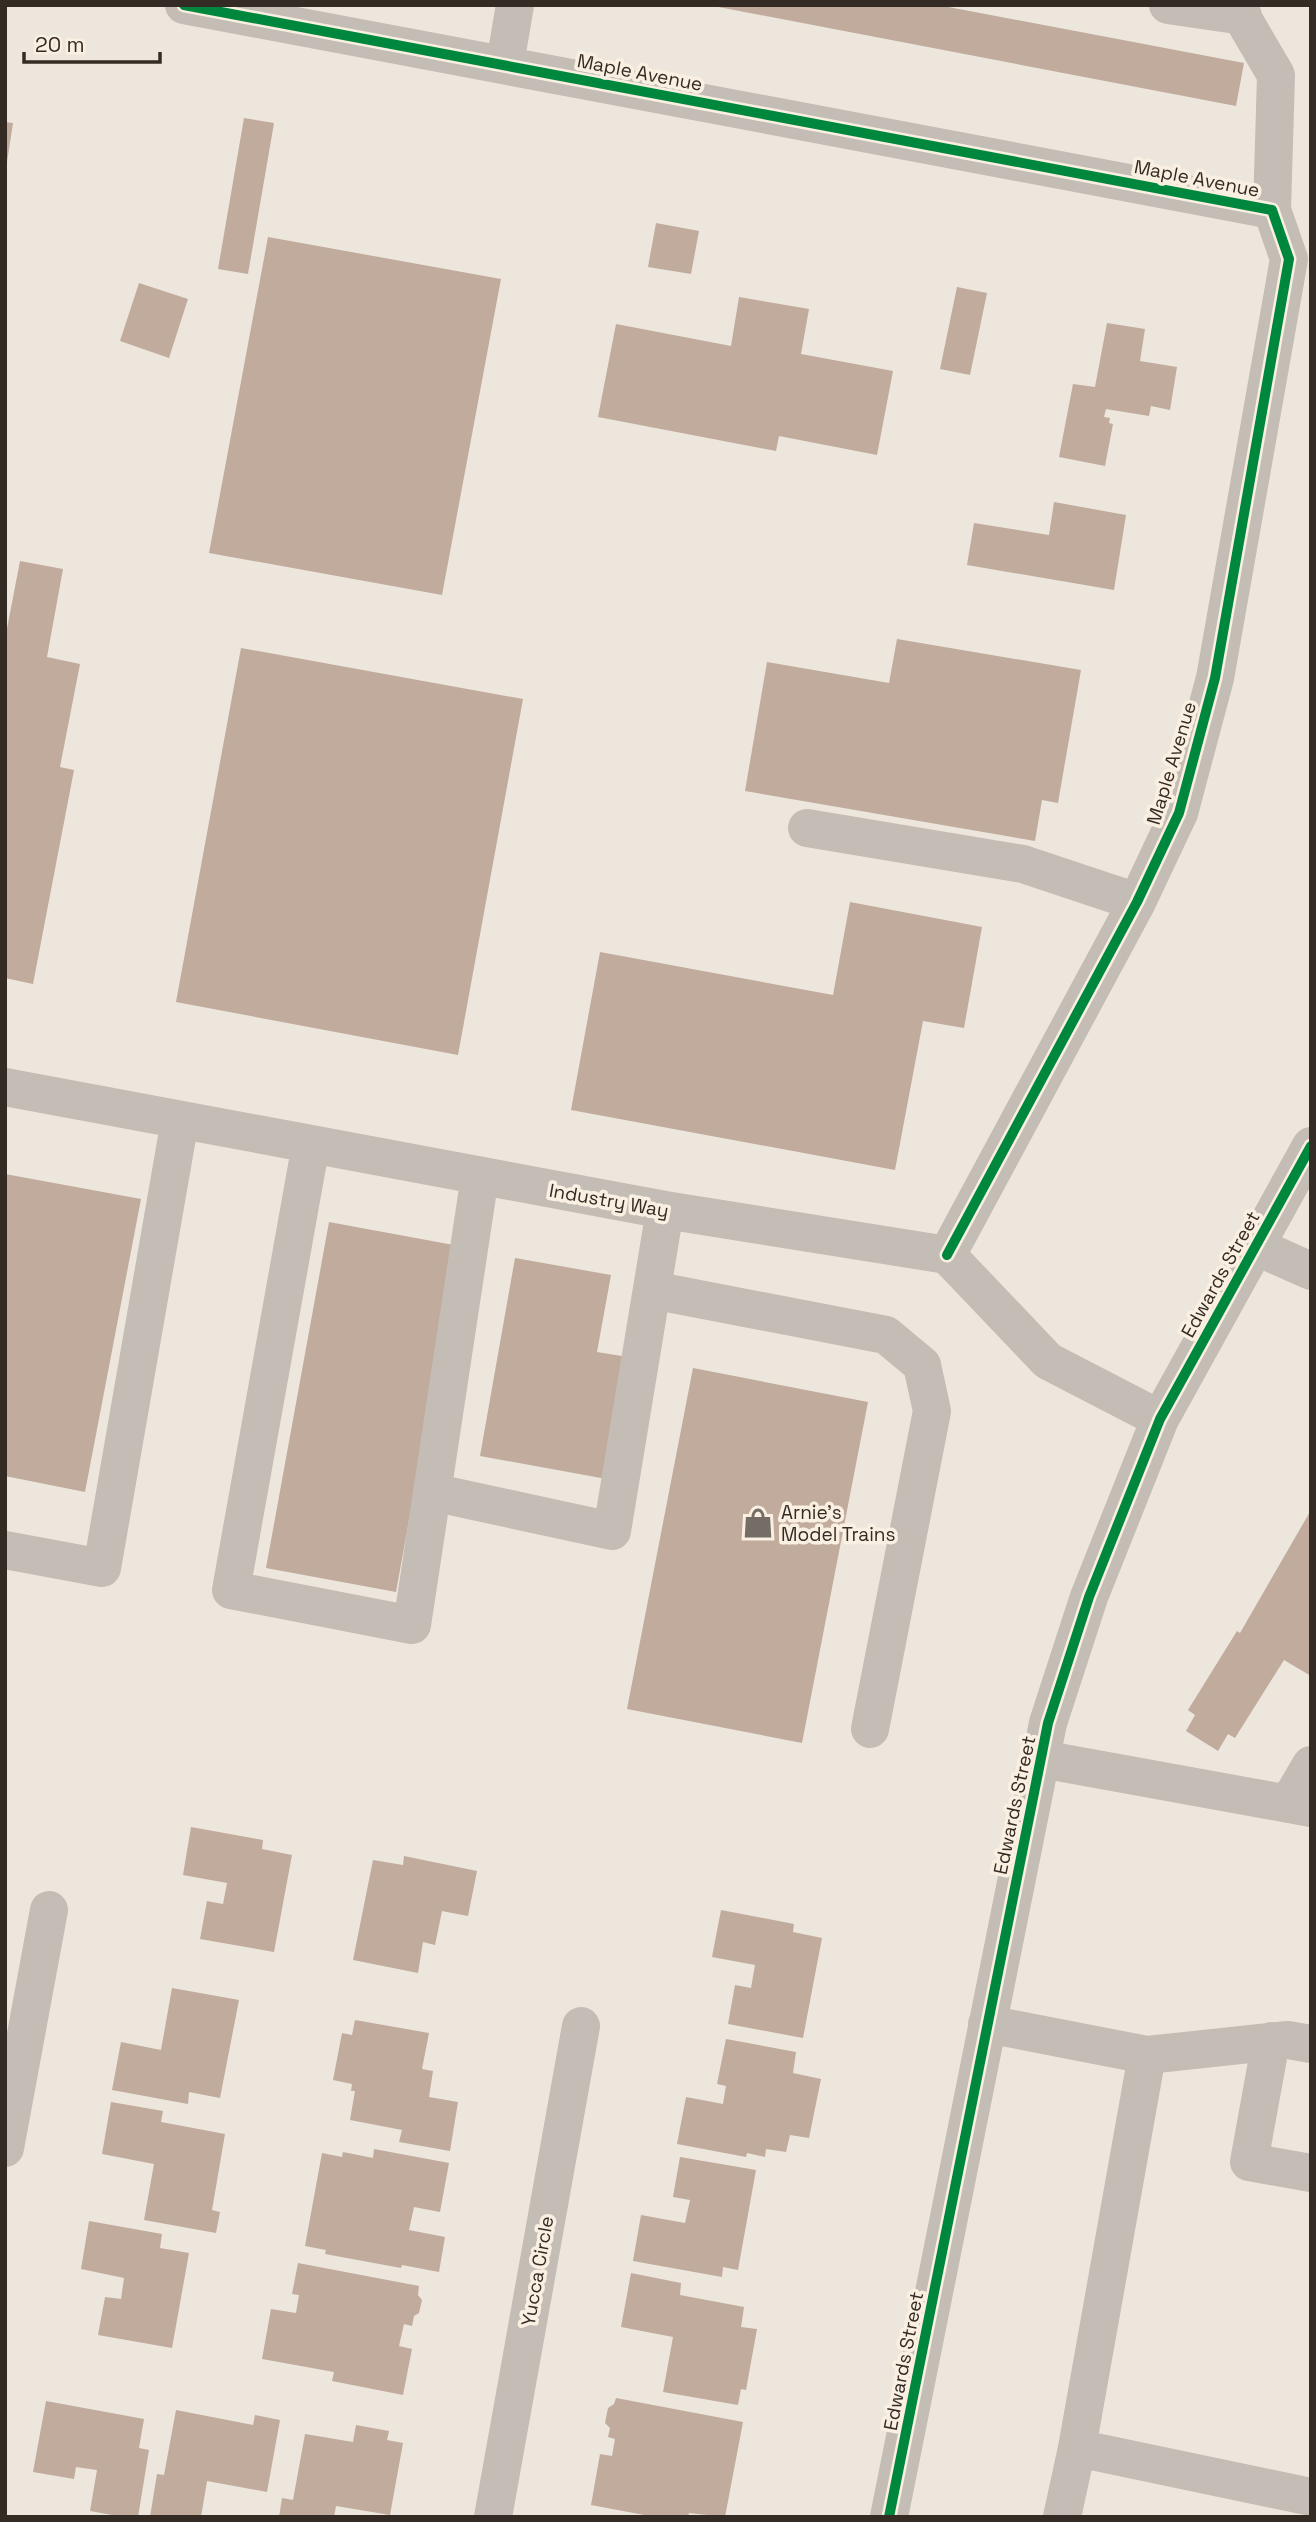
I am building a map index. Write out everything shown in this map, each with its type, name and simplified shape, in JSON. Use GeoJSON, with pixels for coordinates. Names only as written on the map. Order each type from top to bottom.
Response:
{"type":"FeatureCollection","features":[{"type":"Feature","properties":{"kind":"street","name":"Maple Avenue"},"geometry":{"type":"LineString","coordinates":[[184,5],[1272,210],[1289,259],[1215,678],[1178,813],[1137,902],[947,1255]]}},
{"type":"Feature","properties":{"kind":"street"},"geometry":{"type":"LineString","coordinates":[[505,64],[515,5]]}},
{"type":"Feature","properties":{"kind":"street"},"geometry":{"type":"LineString","coordinates":[[1168,5],[1239,11],[1276,75],[1272,210]]}},
{"type":"Feature","properties":{"kind":"street"},"geometry":{"type":"LineString","coordinates":[[807,828],[1023,864],[1137,902]]}},
{"type":"Feature","properties":{"kind":"street","name":"Industry Way"},"geometry":{"type":"LineString","coordinates":[[5,1087],[665,1210],[947,1255]]}},
{"type":"Feature","properties":{"kind":"street"},"geometry":{"type":"LineString","coordinates":[[5,1550],[102,1569],[180,1120]]}},
{"type":"Feature","properties":{"kind":"street"},"geometry":{"type":"LineString","coordinates":[[311,1144],[230,1590],[412,1625],[480,1176]]}},
{"type":"Feature","properties":{"kind":"street","name":"Edwards Street"},"geometry":{"type":"LineString","coordinates":[[889,2517],[1048,1723],[1089,1597],[1160,1419],[1311,1146]]}},
{"type":"Feature","properties":{"kind":"street"},"geometry":{"type":"LineString","coordinates":[[432,1492],[612,1531],[665,1210]]}},
{"type":"Feature","properties":{"kind":"street"},"geometry":{"type":"LineString","coordinates":[[1255,1246],[1311,1271]]}},
{"type":"Feature","properties":{"kind":"street"},"geometry":{"type":"LineString","coordinates":[[947,1255],[1048,1360],[1160,1419]]}},
{"type":"Feature","properties":{"kind":"street"},"geometry":{"type":"LineString","coordinates":[[652,1290],[886,1335],[922,1365],[932,1411],[870,1729]]}},
{"type":"Feature","properties":{"kind":"street"},"geometry":{"type":"LineString","coordinates":[[1041,1759],[1300,1806],[1311,1765]]}},
{"type":"Feature","properties":{"kind":"street"},"geometry":{"type":"LineString","coordinates":[[5,2148],[49,1910]]}},
{"type":"Feature","properties":{"kind":"street"},"geometry":{"type":"LineString","coordinates":[[987,2024],[1147,2054],[1271,2041],[1288,2040],[1311,2044]]}},
{"type":"Feature","properties":{"kind":"street","name":"Yucca Circle"},"geometry":{"type":"LineString","coordinates":[[493,2517],[582,2026]]}},
{"type":"Feature","properties":{"kind":"street"},"geometry":{"type":"LineString","coordinates":[[1271,2041],[1249,2162],[1311,2173]]}},
{"type":"Feature","properties":{"kind":"street"},"geometry":{"type":"LineString","coordinates":[[1062,2517],[1077,2448],[1147,2054]]}},
{"type":"Feature","properties":{"kind":"street"},"geometry":{"type":"LineString","coordinates":[[1077,2448],[1310,2493]]}},
{"type":"Feature","properties":{"kind":"building"},"geometry":{"type":"Polygon","coordinates":[[[708,5],[938,5],[1244,63],[1236,106],[708,5]]]}},
{"type":"Feature","properties":{"kind":"building"},"geometry":{"type":"Polygon","coordinates":[[[244,118],[274,123],[248,274],[218,269],[244,118]]]}},
{"type":"Feature","properties":{"kind":"building"},"geometry":{"type":"Polygon","coordinates":[[[5,122],[13,123],[7,162],[5,162],[5,122]]]}},
{"type":"Feature","properties":{"kind":"building"},"geometry":{"type":"Polygon","coordinates":[[[656,223],[699,231],[691,274],[648,267],[656,223]]]}},
{"type":"Feature","properties":{"kind":"building"},"geometry":{"type":"Polygon","coordinates":[[[268,237],[501,279],[442,595],[209,553],[268,237]]]}},
{"type":"Feature","properties":{"kind":"building"},"geometry":{"type":"Polygon","coordinates":[[[139,283],[188,299],[169,358],[120,341],[139,283]]]}},
{"type":"Feature","properties":{"kind":"building"},"geometry":{"type":"Polygon","coordinates":[[[957,287],[987,293],[970,375],[940,369],[957,287]]]}},
{"type":"Feature","properties":{"kind":"building"},"geometry":{"type":"Polygon","coordinates":[[[739,297],[809,309],[801,354],[893,371],[877,455],[779,436],[776,451],[598,417],[616,324],[731,346],[739,297]]]}},
{"type":"Feature","properties":{"kind":"building"},"geometry":{"type":"Polygon","coordinates":[[[1107,323],[1145,329],[1140,361],[1177,367],[1170,410],[1151,406],[1149,416],[1106,409],[1104,417],[1110,418],[1109,423],[1113,424],[1105,466],[1059,457],[1073,384],[1095,387],[1107,323]]]}},
{"type":"Feature","properties":{"kind":"building"},"geometry":{"type":"Polygon","coordinates":[[[1054,502],[1126,515],[1114,590],[967,565],[974,523],[1049,535],[1054,502]]]}},
{"type":"Feature","properties":{"kind":"building"},"geometry":{"type":"Polygon","coordinates":[[[20,561],[63,569],[47,657],[80,664],[60,767],[74,770],[33,984],[5,978],[5,639],[20,561]]]}},
{"type":"Feature","properties":{"kind":"building"},"geometry":{"type":"Polygon","coordinates":[[[897,639],[1081,670],[1058,803],[1042,800],[1035,841],[745,791],[767,662],[889,683],[897,639]]]}},
{"type":"Feature","properties":{"kind":"building"},"geometry":{"type":"Polygon","coordinates":[[[241,648],[523,699],[458,1055],[176,1002],[241,648]]]}},
{"type":"Feature","properties":{"kind":"building"},"geometry":{"type":"Polygon","coordinates":[[[850,902],[982,927],[964,1028],[923,1021],[895,1170],[571,1110],[600,952],[833,995],[850,902]]]}},
{"type":"Feature","properties":{"kind":"building"},"geometry":{"type":"Polygon","coordinates":[[[5,1174],[141,1199],[85,1492],[5,1476],[5,1174]]]}},
{"type":"Feature","properties":{"kind":"building"},"geometry":{"type":"Polygon","coordinates":[[[329,1222],[459,1246],[396,1592],[266,1568],[329,1222]]]}},
{"type":"Feature","properties":{"kind":"building"},"geometry":{"type":"Polygon","coordinates":[[[515,1258],[611,1275],[597,1352],[634,1358],[612,1480],[480,1456],[515,1258]]]}},
{"type":"Feature","properties":{"kind":"building"},"geometry":{"type":"Polygon","coordinates":[[[693,1368],[868,1402],[802,1743],[627,1709],[693,1368]]]}},
{"type":"Feature","properties":{"kind":"building"},"geometry":{"type":"Polygon","coordinates":[[[1311,1510],[1311,1676],[1284,1660],[1235,1738],[1228,1734],[1218,1751],[1186,1731],[1195,1715],[1188,1710],[1237,1631],[1240,1633],[1311,1510]]]}},
{"type":"Feature","properties":{"kind":"building"},"geometry":{"type":"Polygon","coordinates":[[[191,1827],[263,1840],[262,1849],[292,1855],[274,1952],[200,1939],[207,1901],[223,1904],[227,1883],[183,1875],[191,1827]]]}},
{"type":"Feature","properties":{"kind":"building"},"geometry":{"type":"Polygon","coordinates":[[[404,1856],[477,1871],[468,1916],[442,1911],[435,1945],[423,1942],[418,1973],[353,1960],[373,1860],[403,1865],[404,1856]]]}},
{"type":"Feature","properties":{"kind":"building"},"geometry":{"type":"Polygon","coordinates":[[[721,1910],[794,1924],[793,1932],[822,1938],[803,2038],[728,2024],[735,1985],[751,1988],[755,1965],[712,1957],[721,1910]]]}},
{"type":"Feature","properties":{"kind":"building"},"geometry":{"type":"Polygon","coordinates":[[[172,1988],[239,2000],[220,2098],[189,2092],[188,2104],[112,2090],[121,2042],[161,2050],[172,1988]]]}},
{"type":"Feature","properties":{"kind":"building"},"geometry":{"type":"Polygon","coordinates":[[[355,2020],[429,2033],[422,2069],[433,2071],[429,2097],[458,2102],[450,2151],[399,2142],[402,2130],[350,2120],[355,2091],[351,2091],[352,2084],[333,2080],[342,2033],[352,2035],[355,2020]]]}},
{"type":"Feature","properties":{"kind":"building"},"geometry":{"type":"Polygon","coordinates":[[[726,2039],[796,2052],[793,2073],[821,2079],[809,2138],[790,2135],[786,2152],[766,2149],[765,2157],[747,2153],[746,2157],[677,2144],[686,2097],[723,2104],[726,2086],[717,2084],[726,2039]]]}},
{"type":"Feature","properties":{"kind":"building"},"geometry":{"type":"Polygon","coordinates":[[[111,2102],[163,2111],[161,2122],[225,2134],[212,2210],[220,2212],[216,2233],[144,2220],[154,2164],[102,2154],[111,2102]]]}},
{"type":"Feature","properties":{"kind":"building"},"geometry":{"type":"Polygon","coordinates":[[[374,2149],[449,2163],[440,2212],[414,2207],[409,2230],[445,2237],[439,2272],[325,2254],[326,2250],[305,2246],[322,2153],[342,2157],[343,2152],[373,2158],[374,2149]]]}},
{"type":"Feature","properties":{"kind":"building"},"geometry":{"type":"Polygon","coordinates":[[[680,2157],[756,2170],[738,2270],[723,2267],[722,2277],[633,2261],[641,2215],[685,2223],[690,2200],[673,2197],[680,2157]]]}},
{"type":"Feature","properties":{"kind":"building"},"geometry":{"type":"Polygon","coordinates":[[[89,2221],[162,2234],[160,2248],[189,2253],[172,2348],[98,2335],[105,2297],[121,2299],[124,2278],[81,2269],[89,2221]]]}},
{"type":"Feature","properties":{"kind":"building"},"geometry":{"type":"Polygon","coordinates":[[[298,2263],[419,2286],[418,2295],[422,2300],[419,2313],[414,2316],[412,2326],[404,2324],[399,2346],[412,2349],[403,2395],[332,2381],[334,2372],[262,2359],[271,2309],[296,2313],[299,2295],[292,2294],[298,2263]]]}},
{"type":"Feature","properties":{"kind":"building"},"geometry":{"type":"Polygon","coordinates":[[[631,2273],[681,2283],[680,2295],[744,2307],[741,2327],[757,2329],[746,2390],[741,2389],[738,2405],[663,2392],[673,2337],[621,2327],[631,2273]]]}},
{"type":"Feature","properties":{"kind":"building"},"geometry":{"type":"Polygon","coordinates":[[[616,2398],[743,2422],[725,2517],[689,2513],[688,2517],[655,2517],[591,2505],[600,2454],[612,2456],[615,2439],[608,2437],[610,2428],[605,2423],[608,2408],[614,2404],[616,2398]]]}},
{"type":"Feature","properties":{"kind":"building"},"geometry":{"type":"Polygon","coordinates":[[[46,2401],[144,2419],[139,2448],[149,2450],[138,2517],[90,2511],[97,2470],[76,2467],[74,2479],[33,2472],[46,2401]]]}},
{"type":"Feature","properties":{"kind":"building"},"geometry":{"type":"Polygon","coordinates":[[[176,2410],[253,2425],[255,2415],[280,2420],[267,2492],[207,2481],[201,2517],[150,2517],[157,2474],[164,2475],[176,2410]]]}},
{"type":"Feature","properties":{"kind":"building"},"geometry":{"type":"Polygon","coordinates":[[[356,2425],[389,2431],[387,2440],[403,2443],[390,2515],[336,2506],[334,2517],[279,2517],[282,2498],[293,2500],[305,2434],[353,2442],[356,2425]]]}},
{"type":"Feature","properties":{"kind":"cycle path"},"geometry":{"type":"LineString","coordinates":[[184,5],[1272,210],[1289,259],[1215,678],[1179,813],[1137,902],[947,1255]]}},
{"type":"Feature","properties":{"kind":"cycle path"},"geometry":{"type":"LineString","coordinates":[[889,2517],[1048,1723],[1089,1597],[1160,1419],[1311,1146]]}},
{"type":"Feature","properties":{"kind":"place","name":"Arnie's Model Trains"},"geometry":{"type":"Point","coordinates":[758,1523]}}]}
